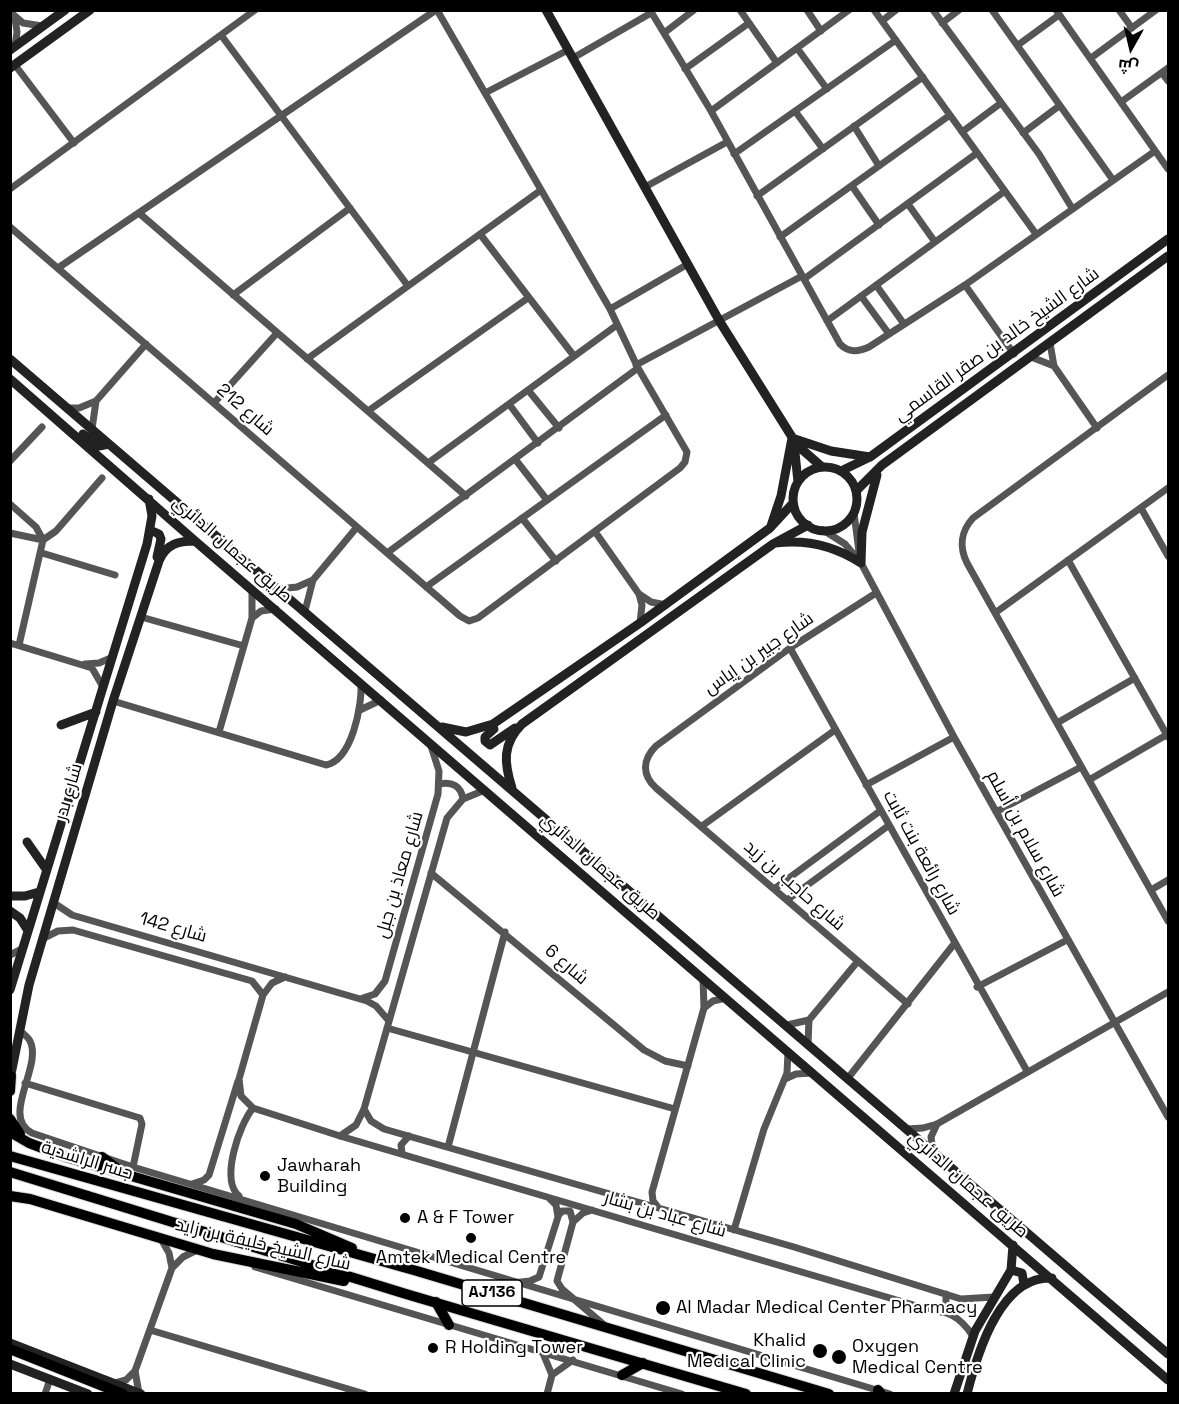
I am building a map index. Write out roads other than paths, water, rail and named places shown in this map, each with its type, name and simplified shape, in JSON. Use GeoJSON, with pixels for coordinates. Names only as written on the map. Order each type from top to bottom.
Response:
{"type":"FeatureCollection","features":[{"type":"Feature","properties":{"kind":"main road"},"geometry":{"type":"LineString","coordinates":[[13,48],[65,10]]}},
{"type":"Feature","properties":{"kind":"main road"},"geometry":{"type":"LineString","coordinates":[[13,67],[90,10]]}},
{"type":"Feature","properties":{"kind":"main road"},"geometry":{"type":"LineString","coordinates":[[546,10],[720,322],[792,438],[802,451],[822,467],[841,471],[856,491],[854,513],[841,526],[823,530],[808,525],[798,516],[793,503]]}},
{"type":"Feature","properties":{"kind":"main road","name":"شارع الشيخ خالد بن صقر القاسمي"},"geometry":{"type":"LineString","coordinates":[[841,471],[870,457],[1014,354],[1168,239]]}},
{"type":"Feature","properties":{"kind":"main road"},"geometry":{"type":"LineString","coordinates":[[1166,258],[1153,263],[1150,260],[1168,244]]}},
{"type":"Feature","properties":{"kind":"main road","name":"شارع الشيخ خالد بن صقر القاسمي"},"geometry":{"type":"LineString","coordinates":[[856,491],[882,465],[1166,258]]}},
{"type":"Feature","properties":{"kind":"main road","name":"طريق عجمان الدائري"},"geometry":{"type":"LineString","coordinates":[[10,359],[1168,1354]]}},
{"type":"Feature","properties":{"kind":"main road"},"geometry":{"type":"LineString","coordinates":[[10,377],[97,445],[102,447],[109,444]]}},
{"type":"Feature","properties":{"kind":"main road","name":"طريق عجمان الدائري"},"geometry":{"type":"LineString","coordinates":[[10,377],[195,541],[1168,1380]]}},
{"type":"Feature","properties":{"kind":"main road"},"geometry":{"type":"LineString","coordinates":[[792,438],[831,451],[870,457]]}},
{"type":"Feature","properties":{"kind":"main road"},"geometry":{"type":"LineString","coordinates":[[435,723],[449,730],[471,732],[493,724],[666,605],[770,528],[793,503],[798,482],[792,438]]}},
{"type":"Feature","properties":{"kind":"main road"},"geometry":{"type":"LineString","coordinates":[[770,528],[781,496],[792,438]]}},
{"type":"Feature","properties":{"kind":"main road"},"geometry":{"type":"LineString","coordinates":[[772,544],[796,542],[819,545],[841,552],[861,563],[864,521],[873,487],[882,465]]}},
{"type":"Feature","properties":{"kind":"main road"},"geometry":{"type":"LineString","coordinates":[[798,482],[808,472],[822,467]]}},
{"type":"Feature","properties":{"kind":"main road","name":"شارع بدر"},"geometry":{"type":"LineString","coordinates":[[10,990],[150,530],[152,510],[149,499]]}},
{"type":"Feature","properties":{"kind":"main road"},"geometry":{"type":"LineString","coordinates":[[513,711],[486,735],[485,741],[493,745],[772,544],[808,525]]}},
{"type":"Feature","properties":{"kind":"main road"},"geometry":{"type":"LineString","coordinates":[[147,597],[148,585],[161,539],[159,534],[150,530]]}},
{"type":"Feature","properties":{"kind":"main road","name":"شارع بدر"},"geometry":{"type":"LineString","coordinates":[[11,1078],[29,985],[113,701],[147,597],[165,550],[175,543],[195,541]]}},
{"type":"Feature","properties":{"kind":"main road"},"geometry":{"type":"LineString","coordinates":[[61,725],[96,712]]}},
{"type":"Feature","properties":{"kind":"main road"},"geometry":{"type":"LineString","coordinates":[[513,790],[506,767],[506,754],[512,736],[522,724]]}},
{"type":"Feature","properties":{"kind":"main road"},"geometry":{"type":"LineString","coordinates":[[27,842],[46,869]]}},
{"type":"Feature","properties":{"kind":"main road"},"geometry":{"type":"LineString","coordinates":[[10,896],[25,896],[39,892]]}},
{"type":"Feature","properties":{"kind":"main road"},"geometry":{"type":"LineString","coordinates":[[10,911],[20,918],[27,929]]}},
{"type":"Feature","properties":{"kind":"main road"},"geometry":{"type":"LineString","coordinates":[[10,1091],[11,1078]]}},
{"type":"Feature","properties":{"kind":"main road"},"geometry":{"type":"LineString","coordinates":[[10,1119],[22,1135],[66,1157]]}},
{"type":"Feature","properties":{"kind":"main road","name":"شارع الشيخ خليفة بن زايد"},"geometry":{"type":"LineString","coordinates":[[10,1132],[29,1143],[78,1161],[128,1170],[162,1185],[310,1228],[350,1246],[362,1255]]}},
{"type":"Feature","properties":{"kind":"main road"},"geometry":{"type":"LineString","coordinates":[[10,1142],[62,1160],[78,1161]]}},
{"type":"Feature","properties":{"kind":"main road","name":"جسر الراشدية"},"geometry":{"type":"LineString","coordinates":[[10,1156],[153,1198]]}},
{"type":"Feature","properties":{"kind":"main road"},"geometry":{"type":"LineString","coordinates":[[102,1157],[128,1170]]}},
{"type":"Feature","properties":{"kind":"main road","name":"جسر الراشدية"},"geometry":{"type":"LineString","coordinates":[[10,1172],[149,1214]]}},
{"type":"Feature","properties":{"kind":"main road"},"geometry":{"type":"LineString","coordinates":[[162,1185],[178,1180]]}},
{"type":"Feature","properties":{"kind":"main road"},"geometry":{"type":"LineString","coordinates":[[10,1188],[22,1192],[32,1200],[43,1215]]}},
{"type":"Feature","properties":{"kind":"main road"},"geometry":{"type":"LineString","coordinates":[[10,1198],[32,1200]]}},
{"type":"Feature","properties":{"kind":"main road","name":"شارع الشيخ خليفة بن زايد"},"geometry":{"type":"LineString","coordinates":[[153,1198],[362,1255],[829,1394]]}},
{"type":"Feature","properties":{"kind":"main road","name":"شارع الشيخ خليفة بن زايد"},"geometry":{"type":"LineString","coordinates":[[32,1200],[197,1250],[406,1294]]}},
{"type":"Feature","properties":{"kind":"main road","name":"شارع الشيخ خليفة بن زايد"},"geometry":{"type":"LineString","coordinates":[[149,1214],[406,1294],[746,1394]]}},
{"type":"Feature","properties":{"kind":"main road"},"geometry":{"type":"LineString","coordinates":[[1013,1245],[1011,1270],[973,1336],[955,1391],[967,1392],[987,1334],[1005,1304],[1024,1284],[1040,1278],[1052,1278]]}},
{"type":"Feature","properties":{"kind":"main road"},"geometry":{"type":"LineString","coordinates":[[1011,1270],[1022,1273],[1024,1284]]}},
{"type":"Feature","properties":{"kind":"main road"},"geometry":{"type":"LineString","coordinates":[[436,1302],[449,1325]]}},
{"type":"Feature","properties":{"kind":"main road"},"geometry":{"type":"LineString","coordinates":[[10,1343],[140,1393]]}},
{"type":"Feature","properties":{"kind":"main road"},"geometry":{"type":"LineString","coordinates":[[10,1349],[97,1390]]}},
{"type":"Feature","properties":{"kind":"main road"},"geometry":{"type":"LineString","coordinates":[[11,1362],[97,1390]]}},
{"type":"Feature","properties":{"kind":"main road"},"geometry":{"type":"LineString","coordinates":[[11,1362],[50,1379],[123,1394]]}},
{"type":"Feature","properties":{"kind":"main road"},"geometry":{"type":"LineString","coordinates":[[622,1375],[643,1363]]}},
{"type":"Feature","properties":{"kind":"street"},"geometry":{"type":"LineString","coordinates":[[10,189],[255,10]]}},
{"type":"Feature","properties":{"kind":"street"},"geometry":{"type":"LineString","coordinates":[[58,268],[437,10],[610,309],[637,367],[685,447],[685,462],[556,561],[522,518]]}},
{"type":"Feature","properties":{"kind":"street"},"geometry":{"type":"LineString","coordinates":[[664,33],[694,10]]}},
{"type":"Feature","properties":{"kind":"street"},"geometry":{"type":"LineString","coordinates":[[740,10],[777,63]]}},
{"type":"Feature","properties":{"kind":"street"},"geometry":{"type":"LineString","coordinates":[[807,10],[821,31]]}},
{"type":"Feature","properties":{"kind":"street"},"geometry":{"type":"LineString","coordinates":[[711,111],[849,10]]}},
{"type":"Feature","properties":{"kind":"street"},"geometry":{"type":"LineString","coordinates":[[874,10],[1036,234]]}},
{"type":"Feature","properties":{"kind":"street"},"geometry":{"type":"LineString","coordinates":[[882,21],[896,10]]}},
{"type":"Feature","properties":{"kind":"street"},"geometry":{"type":"LineString","coordinates":[[933,10],[1023,133],[1072,208]]}},
{"type":"Feature","properties":{"kind":"street"},"geometry":{"type":"LineString","coordinates":[[942,23],[959,10]]}},
{"type":"Feature","properties":{"kind":"street"},"geometry":{"type":"LineString","coordinates":[[992,10],[1113,180]]}},
{"type":"Feature","properties":{"kind":"street"},"geometry":{"type":"LineString","coordinates":[[1119,10],[1131,28]]}},
{"type":"Feature","properties":{"kind":"street"},"geometry":{"type":"LineString","coordinates":[[1091,58],[1156,10]]}},
{"type":"Feature","properties":{"kind":"street"},"geometry":{"type":"LineString","coordinates":[[485,93],[570,54],[651,12],[711,111],[840,344],[849,351],[864,349],[965,285],[1155,151]]}},
{"type":"Feature","properties":{"kind":"street"},"geometry":{"type":"LineString","coordinates":[[1018,45],[1058,13],[1168,169]]}},
{"type":"Feature","properties":{"kind":"street"},"geometry":{"type":"LineString","coordinates":[[13,15],[28,25],[43,26]]}},
{"type":"Feature","properties":{"kind":"street"},"geometry":{"type":"LineString","coordinates":[[13,15],[17,32],[13,48]]}},
{"type":"Feature","properties":{"kind":"street"},"geometry":{"type":"LineString","coordinates":[[685,69],[749,23]]}},
{"type":"Feature","properties":{"kind":"street"},"geometry":{"type":"LineString","coordinates":[[222,35],[408,286]]}},
{"type":"Feature","properties":{"kind":"street"},"geometry":{"type":"LineString","coordinates":[[734,154],[896,40]]}},
{"type":"Feature","properties":{"kind":"street"},"geometry":{"type":"LineString","coordinates":[[797,48],[827,89]]}},
{"type":"Feature","properties":{"kind":"street"},"geometry":{"type":"LineString","coordinates":[[13,67],[74,143]]}},
{"type":"Feature","properties":{"kind":"street"},"geometry":{"type":"LineString","coordinates":[[1121,102],[1165,70],[1168,81]]}},
{"type":"Feature","properties":{"kind":"street"},"geometry":{"type":"LineString","coordinates":[[757,196],[923,77]]}},
{"type":"Feature","properties":{"kind":"street"},"geometry":{"type":"LineString","coordinates":[[963,132],[1001,103]]}},
{"type":"Feature","properties":{"kind":"street"},"geometry":{"type":"LineString","coordinates":[[1023,133],[1059,105]]}},
{"type":"Feature","properties":{"kind":"street"},"geometry":{"type":"LineString","coordinates":[[795,111],[823,148]]}},
{"type":"Feature","properties":{"kind":"street"},"geometry":{"type":"LineString","coordinates":[[780,237],[950,115]]}},
{"type":"Feature","properties":{"kind":"street"},"geometry":{"type":"LineString","coordinates":[[854,126],[879,166]]}},
{"type":"Feature","properties":{"kind":"street"},"geometry":{"type":"LineString","coordinates":[[645,187],[727,142]]}},
{"type":"Feature","properties":{"kind":"street"},"geometry":{"type":"LineString","coordinates":[[387,553],[538,443],[637,367],[803,278],[977,153]]}},
{"type":"Feature","properties":{"kind":"street"},"geometry":{"type":"LineString","coordinates":[[852,186],[879,225]]}},
{"type":"Feature","properties":{"kind":"street"},"geometry":{"type":"LineString","coordinates":[[307,359],[541,190]]}},
{"type":"Feature","properties":{"kind":"street"},"geometry":{"type":"LineString","coordinates":[[827,321],[1005,191]]}},
{"type":"Feature","properties":{"kind":"street"},"geometry":{"type":"LineString","coordinates":[[908,204],[935,242]]}},
{"type":"Feature","properties":{"kind":"street"},"geometry":{"type":"LineString","coordinates":[[233,295],[350,208]]}},
{"type":"Feature","properties":{"kind":"street"},"geometry":{"type":"LineString","coordinates":[[138,213],[466,496]]}},
{"type":"Feature","properties":{"kind":"street","name":"212 شارع"},"geometry":{"type":"LineString","coordinates":[[10,227],[460,616],[469,621],[478,618],[556,561]]}},
{"type":"Feature","properties":{"kind":"street"},"geometry":{"type":"LineString","coordinates":[[480,234],[574,356]]}},
{"type":"Feature","properties":{"kind":"street"},"geometry":{"type":"LineString","coordinates":[[610,309],[688,264]]}},
{"type":"Feature","properties":{"kind":"street"},"geometry":{"type":"LineString","coordinates":[[876,285],[904,324]]}},
{"type":"Feature","properties":{"kind":"street"},"geometry":{"type":"LineString","coordinates":[[965,285],[1014,354]]}},
{"type":"Feature","properties":{"kind":"street"},"geometry":{"type":"LineString","coordinates":[[861,296],[888,334]]}},
{"type":"Feature","properties":{"kind":"street"},"geometry":{"type":"LineString","coordinates":[[368,411],[528,298]]}},
{"type":"Feature","properties":{"kind":"street"},"geometry":{"type":"LineString","coordinates":[[428,463],[617,325]]}},
{"type":"Feature","properties":{"kind":"street"},"geometry":{"type":"LineString","coordinates":[[214,403],[277,333]]}},
{"type":"Feature","properties":{"kind":"street"},"geometry":{"type":"LineString","coordinates":[[1050,343],[1054,366],[1097,428]]}},
{"type":"Feature","properties":{"kind":"street"},"geometry":{"type":"LineString","coordinates":[[68,408],[79,408],[96,401],[146,344]]}},
{"type":"Feature","properties":{"kind":"street"},"geometry":{"type":"LineString","coordinates":[[1031,357],[1054,366]]}},
{"type":"Feature","properties":{"kind":"street"},"geometry":{"type":"LineString","coordinates":[[1167,379],[978,514],[963,533],[962,552],[1168,921]]}},
{"type":"Feature","properties":{"kind":"street"},"geometry":{"type":"LineString","coordinates":[[528,390],[558,428]]}},
{"type":"Feature","properties":{"kind":"street"},"geometry":{"type":"LineString","coordinates":[[92,429],[96,401]]}},
{"type":"Feature","properties":{"kind":"street"},"geometry":{"type":"LineString","coordinates":[[509,404],[538,443]]}},
{"type":"Feature","properties":{"kind":"street"},"geometry":{"type":"LineString","coordinates":[[426,587],[666,415]]}},
{"type":"Feature","properties":{"kind":"street"},"geometry":{"type":"LineString","coordinates":[[10,461],[42,427]]}},
{"type":"Feature","properties":{"kind":"street"},"geometry":{"type":"LineString","coordinates":[[516,459],[547,500]]}},
{"type":"Feature","properties":{"kind":"street"},"geometry":{"type":"LineString","coordinates":[[10,533],[43,540],[56,531],[102,478]]}},
{"type":"Feature","properties":{"kind":"street"},"geometry":{"type":"LineString","coordinates":[[995,613],[1168,488]]}},
{"type":"Feature","properties":{"kind":"street"},"geometry":{"type":"LineString","coordinates":[[10,504],[36,527],[43,540],[42,553],[19,645]]}},
{"type":"Feature","properties":{"kind":"street"},"geometry":{"type":"LineString","coordinates":[[1141,508],[1168,556]]}},
{"type":"Feature","properties":{"kind":"street","name":"شارع سلام بن أسلم"},"geometry":{"type":"LineString","coordinates":[[854,513],[861,563]]}},
{"type":"Feature","properties":{"kind":"street"},"geometry":{"type":"LineString","coordinates":[[305,611],[313,580],[357,527]]}},
{"type":"Feature","properties":{"kind":"street","name":"شارع سلام بن أسلم"},"geometry":{"type":"LineString","coordinates":[[823,530],[845,544],[861,563],[996,812],[1168,1117]]}},
{"type":"Feature","properties":{"kind":"street"},"geometry":{"type":"LineString","coordinates":[[596,532],[639,594],[642,605],[640,622]]}},
{"type":"Feature","properties":{"kind":"street"},"geometry":{"type":"LineString","coordinates":[[42,553],[116,575]]}},
{"type":"Feature","properties":{"kind":"street"},"geometry":{"type":"LineString","coordinates":[[1068,560],[1168,735],[1089,780]]}},
{"type":"Feature","properties":{"kind":"street"},"geometry":{"type":"LineString","coordinates":[[279,589],[297,587],[313,580]]}},
{"type":"Feature","properties":{"kind":"street"},"geometry":{"type":"LineString","coordinates":[[219,732],[252,618],[252,590]]}},
{"type":"Feature","properties":{"kind":"street","name":"شارع جبير بن إياس"},"geometry":{"type":"LineString","coordinates":[[662,792],[649,780],[644,767],[647,757],[662,742],[790,648],[876,593]]}},
{"type":"Feature","properties":{"kind":"street"},"geometry":{"type":"LineString","coordinates":[[639,594],[651,602],[666,605]]}},
{"type":"Feature","properties":{"kind":"street"},"geometry":{"type":"LineString","coordinates":[[252,618],[261,611],[276,609]]}},
{"type":"Feature","properties":{"kind":"street"},"geometry":{"type":"LineString","coordinates":[[141,617],[244,645]]}},
{"type":"Feature","properties":{"kind":"street"},"geometry":{"type":"LineString","coordinates":[[10,643],[80,663],[95,671],[104,687]]}},
{"type":"Feature","properties":{"kind":"street","name":"شارع رائعة بنت ثابت"},"geometry":{"type":"LineString","coordinates":[[790,648],[977,987],[1027,1071]]}},
{"type":"Feature","properties":{"kind":"street"},"geometry":{"type":"LineString","coordinates":[[80,663],[99,663],[113,657]]}},
{"type":"Feature","properties":{"kind":"street"},"geometry":{"type":"LineString","coordinates":[[1057,723],[1135,678]]}},
{"type":"Feature","properties":{"kind":"street"},"geometry":{"type":"LineString","coordinates":[[113,701],[326,765],[342,756],[360,710],[361,684]]}},
{"type":"Feature","properties":{"kind":"street"},"geometry":{"type":"LineString","coordinates":[[360,710],[381,700]]}},
{"type":"Feature","properties":{"kind":"street"},"geometry":{"type":"LineString","coordinates":[[702,826],[835,730]]}},
{"type":"Feature","properties":{"kind":"street"},"geometry":{"type":"LineString","coordinates":[[866,785],[954,736]]}},
{"type":"Feature","properties":{"kind":"street","name":"شارع معاذ بن جبل"},"geometry":{"type":"LineString","coordinates":[[358,998],[370,997],[380,991],[392,959],[436,804],[439,784],[438,765],[430,743]]}},
{"type":"Feature","properties":{"kind":"street"},"geometry":{"type":"LineString","coordinates":[[996,812],[1081,767]]}},
{"type":"Feature","properties":{"kind":"street"},"geometry":{"type":"LineString","coordinates":[[439,784],[454,784],[463,799],[484,790]]}},
{"type":"Feature","properties":{"kind":"street","name":"شارع حاجب بن زيد"},"geometry":{"type":"LineString","coordinates":[[662,792],[908,1004]]}},
{"type":"Feature","properties":{"kind":"street","name":"شارع معاذ بن جبل"},"geometry":{"type":"LineString","coordinates":[[388,1025],[447,818],[463,799]]}},
{"type":"Feature","properties":{"kind":"street"},"geometry":{"type":"LineString","coordinates":[[774,888],[880,810]]}},
{"type":"Feature","properties":{"kind":"street"},"geometry":{"type":"LineString","coordinates":[[787,900],[888,826]]}},
{"type":"Feature","properties":{"kind":"street","name":"شارع 6"},"geometry":{"type":"LineString","coordinates":[[431,873],[505,932],[644,1050],[665,1061],[688,1066]]}},
{"type":"Feature","properties":{"kind":"street"},"geometry":{"type":"LineString","coordinates":[[1151,890],[1168,880]]}},
{"type":"Feature","properties":{"kind":"street","name":"شارع 142"},"geometry":{"type":"LineString","coordinates":[[54,903],[72,915],[285,977]]}},
{"type":"Feature","properties":{"kind":"street"},"geometry":{"type":"LineString","coordinates":[[104,938],[102,931],[107,925]]}},
{"type":"Feature","properties":{"kind":"street","name":"شارع 142"},"geometry":{"type":"LineString","coordinates":[[44,938],[63,930],[104,938],[237,976],[257,984],[263,995]]}},
{"type":"Feature","properties":{"kind":"street"},"geometry":{"type":"LineString","coordinates":[[448,1147],[505,932]]}},
{"type":"Feature","properties":{"kind":"street"},"geometry":{"type":"LineString","coordinates":[[977,987],[1067,940]]}},
{"type":"Feature","properties":{"kind":"street"},"geometry":{"type":"LineString","coordinates":[[848,1078],[954,944]]}},
{"type":"Feature","properties":{"kind":"street"},"geometry":{"type":"LineString","coordinates":[[10,955],[22,949]]}},
{"type":"Feature","properties":{"kind":"street"},"geometry":{"type":"LineString","coordinates":[[392,959],[398,964],[406,963]]}},
{"type":"Feature","properties":{"kind":"street"},"geometry":{"type":"LineString","coordinates":[[787,1025],[809,1020],[858,962]]}},
{"type":"Feature","properties":{"kind":"street"},"geometry":{"type":"LineString","coordinates":[[237,976],[242,971],[242,964]]}},
{"type":"Feature","properties":{"kind":"street"},"geometry":{"type":"LineString","coordinates":[[192,1184],[198,1183],[209,1175],[263,995],[272,983],[285,977],[358,998],[376,1006],[388,1025],[473,1052],[675,1109]]}},
{"type":"Feature","properties":{"kind":"street"},"geometry":{"type":"LineString","coordinates":[[658,1208],[653,1201],[652,1192],[704,1008],[703,978]]}},
{"type":"Feature","properties":{"kind":"street"},"geometry":{"type":"LineString","coordinates":[[907,1129],[937,1124],[1168,992]]}},
{"type":"Feature","properties":{"kind":"street"},"geometry":{"type":"LineString","coordinates":[[704,1008],[712,1001],[726,998]]}},
{"type":"Feature","properties":{"kind":"street"},"geometry":{"type":"LineString","coordinates":[[808,1043],[809,1020]]}},
{"type":"Feature","properties":{"kind":"street"},"geometry":{"type":"LineString","coordinates":[[340,1136],[356,1125],[364,1108],[388,1025]]}},
{"type":"Feature","properties":{"kind":"street"},"geometry":{"type":"LineString","coordinates":[[20,1031],[29,1040],[32,1048],[18,1115],[22,1126],[32,1133],[102,1157]]}},
{"type":"Feature","properties":{"kind":"street"},"geometry":{"type":"LineString","coordinates":[[734,1230],[764,1129],[785,1079],[788,1052]]}},
{"type":"Feature","properties":{"kind":"street"},"geometry":{"type":"LineString","coordinates":[[785,1079],[796,1074],[813,1073]]}},
{"type":"Feature","properties":{"kind":"street"},"geometry":{"type":"LineString","coordinates":[[239,1079],[241,1096],[253,1108],[244,1121],[230,1171],[231,1186],[241,1198]]}},
{"type":"Feature","properties":{"kind":"street"},"geometry":{"type":"LineString","coordinates":[[25,1083],[140,1118],[142,1124],[128,1170],[178,1180],[241,1198],[890,1394]]}},
{"type":"Feature","properties":{"kind":"street","name":"شارع عباد بن بشار"},"geometry":{"type":"LineString","coordinates":[[253,1108],[340,1136],[960,1318],[973,1336]]}},
{"type":"Feature","properties":{"kind":"street","name":"شارع عباد بن بشار"},"geometry":{"type":"LineString","coordinates":[[364,1108],[377,1126],[409,1136],[946,1294],[968,1300],[994,1297]]}},
{"type":"Feature","properties":{"kind":"street"},"geometry":{"type":"LineString","coordinates":[[933,1151],[931,1137],[937,1124]]}},
{"type":"Feature","properties":{"kind":"street"},"geometry":{"type":"LineString","coordinates":[[402,1153],[401,1145],[409,1136]]}},
{"type":"Feature","properties":{"kind":"street"},"geometry":{"type":"LineString","coordinates":[[638,1202],[652,1192]]}},
{"type":"Feature","properties":{"kind":"street"},"geometry":{"type":"LineString","coordinates":[[547,1196],[556,1205],[558,1217]]}},
{"type":"Feature","properties":{"kind":"street"},"geometry":{"type":"LineString","coordinates":[[596,1210],[583,1213],[573,1222],[557,1276],[559,1285],[608,1328]]}},
{"type":"Feature","properties":{"kind":"street"},"geometry":{"type":"LineString","coordinates":[[472,1287],[535,1280],[541,1273],[558,1217],[562,1211],[570,1211],[573,1222]]}},
{"type":"Feature","properties":{"kind":"street"},"geometry":{"type":"LineString","coordinates":[[161,1239],[169,1253],[172,1268]]}},
{"type":"Feature","properties":{"kind":"street"},"geometry":{"type":"LineString","coordinates":[[114,1383],[126,1380],[135,1371],[172,1268],[183,1257],[197,1250]]}},
{"type":"Feature","properties":{"kind":"street"},"geometry":{"type":"LineString","coordinates":[[236,1259],[260,1269],[682,1394]]}},
{"type":"Feature","properties":{"kind":"street"},"geometry":{"type":"LineString","coordinates":[[941,1312],[946,1305],[946,1294]]}},
{"type":"Feature","properties":{"kind":"street"},"geometry":{"type":"LineString","coordinates":[[150,1330],[365,1394]]}},
{"type":"Feature","properties":{"kind":"street"},"geometry":{"type":"LineString","coordinates":[[542,1351],[552,1375],[547,1394]]}},
{"type":"Feature","properties":{"kind":"street"},"geometry":{"type":"LineString","coordinates":[[552,1375],[573,1360]]}},
{"type":"Feature","properties":{"kind":"street"},"geometry":{"type":"LineString","coordinates":[[135,1371],[140,1393]]}},
{"type":"Feature","properties":{"kind":"street"},"geometry":{"type":"LineString","coordinates":[[45,1394],[50,1379]]}},
{"type":"Feature","properties":{"kind":"place","name":"Jawharah Building"},"geometry":{"type":"Point","coordinates":[265,1176]}},
{"type":"Feature","properties":{"kind":"place","name":"A & F Tower"},"geometry":{"type":"Point","coordinates":[405,1218]}},
{"type":"Feature","properties":{"kind":"place","name":"Amtek Medical Centre"},"geometry":{"type":"Point","coordinates":[471,1238]}},
{"type":"Feature","properties":{"kind":"place","name":"Al Madar Medical Center Pharmacy"},"geometry":{"type":"Point","coordinates":[663,1308]}},
{"type":"Feature","properties":{"kind":"place","name":"R Holding Tower"},"geometry":{"type":"Point","coordinates":[433,1348]}},
{"type":"Feature","properties":{"kind":"place","name":"Khalid Medical Clinic"},"geometry":{"type":"Point","coordinates":[820,1351]}},
{"type":"Feature","properties":{"kind":"place","name":"Oxygen Medical Centre"},"geometry":{"type":"Point","coordinates":[839,1357]}}]}
